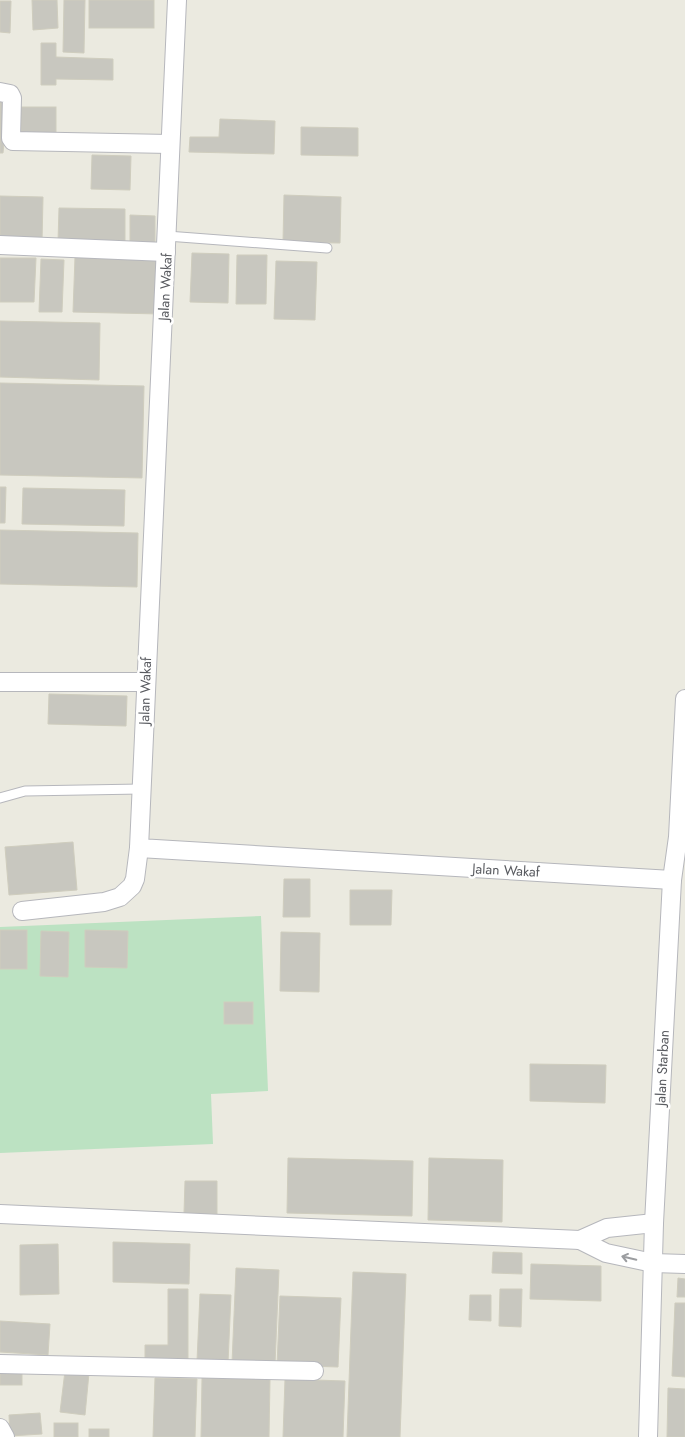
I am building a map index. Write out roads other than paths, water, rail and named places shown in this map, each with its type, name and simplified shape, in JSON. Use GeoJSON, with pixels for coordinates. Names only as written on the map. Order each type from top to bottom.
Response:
{"type":"FeatureCollection","features":[{"type":"Feature","properties":{"kind":"street","name":"Jalan Wakaf"},"geometry":{"type":"LineString","coordinates":[[177,0],[138,848],[672,880]]}},
{"type":"Feature","properties":{"kind":"street"},"geometry":{"type":"LineString","coordinates":[[0,92],[10,94],[12,98],[11,138],[13,141],[170,144]]}},
{"type":"Feature","properties":{"kind":"street"},"geometry":{"type":"LineString","coordinates":[[0,245],[167,244]]}},
{"type":"Feature","properties":{"kind":"street"},"geometry":{"type":"LineString","coordinates":[[0,682],[145,682]]}},
{"type":"Feature","properties":{"kind":"street","name":"Jalan Starban"},"geometry":{"type":"LineString","coordinates":[[648,1437],[654,1223],[672,880],[681,837],[685,699]]}},
{"type":"Feature","properties":{"kind":"street"},"geometry":{"type":"LineString","coordinates":[[22,910],[104,902],[120,897],[132,886],[135,879],[138,848]]}},
{"type":"Feature","properties":{"kind":"street"},"geometry":{"type":"LineString","coordinates":[[0,1214],[580,1240],[606,1253],[653,1263],[685,1264]]}},
{"type":"Feature","properties":{"kind":"street"},"geometry":{"type":"LineString","coordinates":[[580,1240],[607,1228],[654,1223]]}},
{"type":"Feature","properties":{"kind":"street"},"geometry":{"type":"LineString","coordinates":[[0,1364],[314,1371]]}},
{"type":"Feature","properties":{"kind":"street"},"geometry":{"type":"LineString","coordinates":[[0,1428],[5,1437]]}},
{"type":"Feature","properties":{"kind":"lane"},"geometry":{"type":"LineString","coordinates":[[167,244],[327,248]]}},
{"type":"Feature","properties":{"kind":"lane"},"geometry":{"type":"LineString","coordinates":[[0,798],[25,791],[141,789]]}}]}
